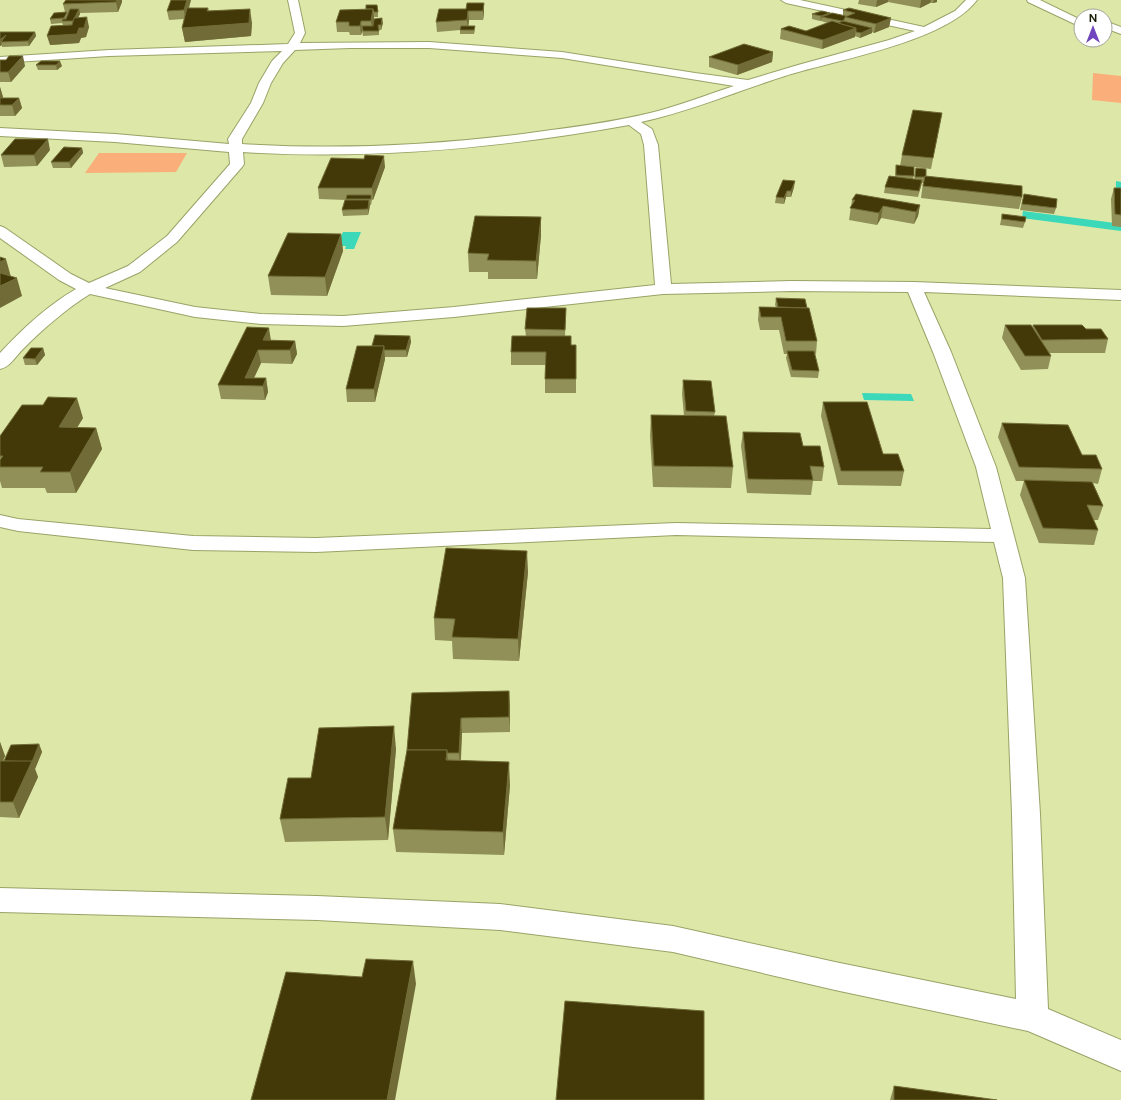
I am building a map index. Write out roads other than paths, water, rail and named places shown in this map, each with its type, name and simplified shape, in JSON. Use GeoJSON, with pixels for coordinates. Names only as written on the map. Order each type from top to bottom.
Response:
{"type":"FeatureCollection","features":[{"type":"Feature","properties":{"kind":"street"},"geometry":{"type":"LineString","coordinates":[[0,364],[16,346],[66,302],[88,289],[134,269],[172,239],[228,176],[237,164],[235,139],[257,103],[265,83],[278,61],[292,47],[300,33],[293,0]]}},
{"type":"Feature","properties":{"kind":"street"},"geometry":{"type":"LineString","coordinates":[[786,0],[925,30]]}},
{"type":"Feature","properties":{"kind":"street"},"geometry":{"type":"LineString","coordinates":[[0,132],[115,138],[236,148],[331,150],[436,146],[525,137],[631,121],[666,113],[802,67],[882,46],[925,30],[966,8],[972,0]]}},
{"type":"Feature","properties":{"kind":"street"},"geometry":{"type":"LineString","coordinates":[[1032,0],[1073,20]]}},
{"type":"Feature","properties":{"kind":"street"},"geometry":{"type":"LineString","coordinates":[[0,60],[109,53],[350,45],[421,45],[490,48],[562,54],[695,77],[748,84]]}},
{"type":"Feature","properties":{"kind":"street"},"geometry":{"type":"LineString","coordinates":[[695,77],[706,83],[713,92],[713,98]]}},
{"type":"Feature","properties":{"kind":"street"},"geometry":{"type":"LineString","coordinates":[[631,121],[648,132],[651,145],[663,289]]}},
{"type":"Feature","properties":{"kind":"street"},"geometry":{"type":"LineString","coordinates":[[0,231],[65,277],[88,289],[195,312],[261,319],[343,321],[454,312],[561,299],[663,289],[792,286],[914,287],[1121,295]]}},
{"type":"Feature","properties":{"kind":"street"},"geometry":{"type":"LineString","coordinates":[[914,287],[942,352],[986,467],[1002,536],[1014,578],[1026,814],[1032,1017]]}},
{"type":"Feature","properties":{"kind":"street"},"geometry":{"type":"LineString","coordinates":[[0,521],[18,525],[193,543],[316,545],[676,529],[1002,536]]}},
{"type":"Feature","properties":{"kind":"street"},"geometry":{"type":"LineString","coordinates":[[0,900],[317,908],[500,917],[673,939],[835,976],[1032,1017],[1121,1056]]}},
{"type":"Feature","properties":{"kind":"water"},"geometry":{"type":"Polygon","coordinates":[[[1116,181],[1121,182],[1121,231],[1022,218],[1023,211],[1115,223],[1116,181]]]}},
{"type":"Feature","properties":{"kind":"water"},"geometry":{"type":"Polygon","coordinates":[[[343,232],[361,232],[354,249],[345,249],[346,246],[336,246],[343,232]]]}},
{"type":"Feature","properties":{"kind":"water"},"geometry":{"type":"Polygon","coordinates":[[[862,393],[911,394],[914,401],[864,400],[862,393]]]}}]}
